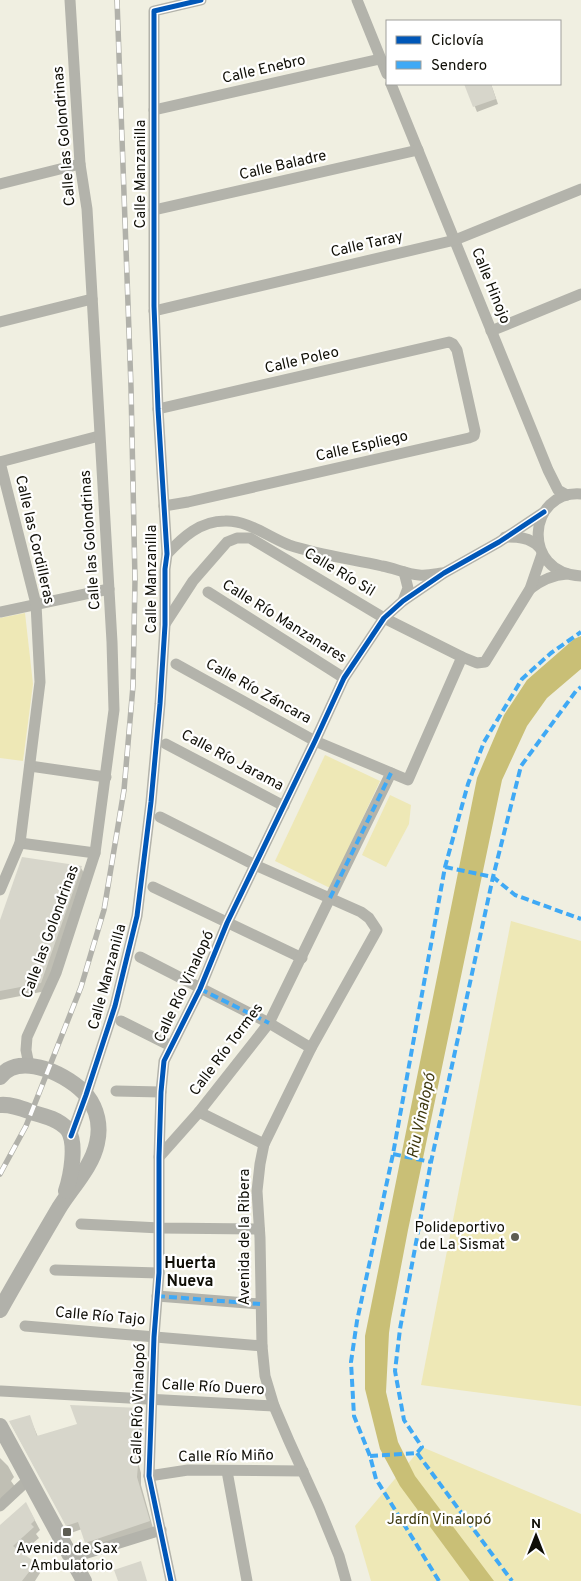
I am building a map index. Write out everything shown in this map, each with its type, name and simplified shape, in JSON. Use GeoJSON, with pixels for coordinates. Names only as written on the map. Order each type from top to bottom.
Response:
{"type":"FeatureCollection","features":[{"type":"Feature","properties":{"kind":"street","name":"Calle las Golondrinas"},"geometry":{"type":"LineString","coordinates":[[29,1065],[26,1050],[27,1037],[56,973],[95,854],[114,710],[115,685],[92,299],[86,209],[80,164],[70,0]]}},
{"type":"Feature","properties":{"kind":"street","name":"Calle Manzanilla"},"geometry":{"type":"LineString","coordinates":[[70,1136],[86,1095],[115,1006],[137,916],[151,802],[165,625],[167,554],[154,310],[154,11],[200,0]]}},
{"type":"Feature","properties":{"kind":"street"},"geometry":{"type":"LineString","coordinates":[[357,0],[386,72]]}},
{"type":"Feature","properties":{"kind":"street","name":"Calle Enebro"},"geometry":{"type":"LineString","coordinates":[[154,110],[380,59]]}},
{"type":"Feature","properties":{"kind":"street","name":"Calle Hinojo"},"geometry":{"type":"LineString","coordinates":[[391,85],[548,470],[558,490],[567,495]]}},
{"type":"Feature","properties":{"kind":"street","name":"Calle Baladre"},"geometry":{"type":"LineString","coordinates":[[154,210],[418,150]]}},
{"type":"Feature","properties":{"kind":"street"},"geometry":{"type":"LineString","coordinates":[[0,184],[80,164]]}},
{"type":"Feature","properties":{"kind":"street","name":"Calle Taray"},"geometry":{"type":"LineString","coordinates":[[154,310],[455,240],[581,189]]}},
{"type":"Feature","properties":{"kind":"street"},"geometry":{"type":"LineString","coordinates":[[491,331],[581,294]]}},
{"type":"Feature","properties":{"kind":"street"},"geometry":{"type":"LineString","coordinates":[[0,322],[92,299]]}},
{"type":"Feature","properties":{"kind":"street","name":"Calle Poleo"},"geometry":{"type":"LineString","coordinates":[[158,410],[449,342],[453,344]]}},
{"type":"Feature","properties":{"kind":"street","name":"Calle Espliego"},"geometry":{"type":"LineString","coordinates":[[164,506],[474,436],[475,431],[457,350],[453,344]]}},
{"type":"Feature","properties":{"kind":"street"},"geometry":{"type":"LineString","coordinates":[[0,462],[100,436]]}},
{"type":"Feature","properties":{"kind":"street","name":"Calle las Cordilleras"},"geometry":{"type":"LineString","coordinates":[[0,462],[36,604],[40,682],[20,843],[0,890]]}},
{"type":"Feature","properties":{"kind":"street"},"geometry":{"type":"LineString","coordinates":[[567,495],[581,494]]}},
{"type":"Feature","properties":{"kind":"street","name":"Calle Río Vinalopó"},"geometry":{"type":"LineString","coordinates":[[171,1581],[149,1476],[154,1337],[159,1273],[159,1157],[164,1061],[200,989],[227,923],[344,678],[384,618],[403,600],[505,537],[544,512],[558,499],[567,495]]}},
{"type":"Feature","properties":{"kind":"street"},"geometry":{"type":"LineString","coordinates":[[530,589],[538,570],[541,550],[538,535],[539,523],[544,512]]}},
{"type":"Feature","properties":{"kind":"street"},"geometry":{"type":"LineString","coordinates":[[167,554],[197,528],[211,522],[226,521],[250,526],[290,545],[419,575],[444,573]]}},
{"type":"Feature","properties":{"kind":"street","name":"Calle Manzanilla"},"geometry":{"type":"LineString","coordinates":[[165,625],[193,581],[227,542],[242,537],[255,540]]}},
{"type":"Feature","properties":{"kind":"street"},"geometry":{"type":"LineString","coordinates":[[505,537],[523,538],[535,542],[553,566],[567,574]]}},
{"type":"Feature","properties":{"kind":"street","name":"Calle Río Sil"},"geometry":{"type":"LineString","coordinates":[[255,540],[384,618],[476,663],[485,662],[530,589]]}},
{"type":"Feature","properties":{"kind":"street"},"geometry":{"type":"LineString","coordinates":[[403,600],[408,588],[404,572]]}},
{"type":"Feature","properties":{"kind":"street"},"geometry":{"type":"LineString","coordinates":[[530,589],[538,583],[560,574],[581,576]]}},
{"type":"Feature","properties":{"kind":"street"},"geometry":{"type":"LineString","coordinates":[[0,612],[109,589]]}},
{"type":"Feature","properties":{"kind":"street","name":"Calle Río Manzanares"},"geometry":{"type":"LineString","coordinates":[[208,592],[344,678]]}},
{"type":"Feature","properties":{"kind":"street","name":"Calle Río Záncara"},"geometry":{"type":"LineString","coordinates":[[176,664],[316,740],[408,780],[462,657]]}},
{"type":"Feature","properties":{"kind":"street","name":"Calle Río Jarama"},"geometry":{"type":"LineString","coordinates":[[166,744],[284,806]]}},
{"type":"Feature","properties":{"kind":"street"},"geometry":{"type":"LineString","coordinates":[[30,766],[106,777]]}},
{"type":"Feature","properties":{"kind":"street","name":"Calle Río Tormes"},"geometry":{"type":"LineString","coordinates":[[159,1157],[199,1112],[269,1023],[391,772]]}},
{"type":"Feature","properties":{"kind":"street"},"geometry":{"type":"LineString","coordinates":[[160,817],[255,865],[330,898]]}},
{"type":"Feature","properties":{"kind":"street"},"geometry":{"type":"LineString","coordinates":[[20,843],[95,854]]}},
{"type":"Feature","properties":{"kind":"street"},"geometry":{"type":"LineString","coordinates":[[153,887],[302,958]]}},
{"type":"Feature","properties":{"kind":"street","name":"Avenida de la Ribera"},"geometry":{"type":"LineString","coordinates":[[330,898],[361,912],[369,918],[377,930],[311,1048],[264,1144],[258,1191],[260,1304],[265,1376],[274,1406],[319,1507],[339,1556],[346,1581]]}},
{"type":"Feature","properties":{"kind":"street"},"geometry":{"type":"LineString","coordinates":[[140,957],[269,1023],[311,1048]]}},
{"type":"Feature","properties":{"kind":"street"},"geometry":{"type":"LineString","coordinates":[[121,1021],[171,1046]]}},
{"type":"Feature","properties":{"kind":"street"},"geometry":{"type":"LineString","coordinates":[[0,1077],[10,1069],[29,1065],[68,1079],[86,1095],[97,1116],[98,1128],[97,1142],[92,1157],[60,1207],[0,1310]]}},
{"type":"Feature","properties":{"kind":"street"},"geometry":{"type":"LineString","coordinates":[[116,1091],[161,1092]]}},
{"type":"Feature","properties":{"kind":"street"},"geometry":{"type":"LineString","coordinates":[[0,1105],[14,1106],[51,1118],[64,1126],[70,1136],[72,1154],[70,1176],[60,1207]]}},
{"type":"Feature","properties":{"kind":"street"},"geometry":{"type":"LineString","coordinates":[[199,1112],[264,1144]]}},
{"type":"Feature","properties":{"kind":"street"},"geometry":{"type":"LineString","coordinates":[[81,1224],[160,1228],[259,1229]]}},
{"type":"Feature","properties":{"kind":"street"},"geometry":{"type":"LineString","coordinates":[[55,1270],[159,1273]]}},
{"type":"Feature","properties":{"kind":"street"},"geometry":{"type":"LineString","coordinates":[[157,1296],[260,1304]]}},
{"type":"Feature","properties":{"kind":"street","name":"Calle Río Tajo"},"geometry":{"type":"LineString","coordinates":[[25,1326],[262,1346]]}},
{"type":"Feature","properties":{"kind":"street","name":"Calle Río Duero"},"geometry":{"type":"LineString","coordinates":[[1,1391],[274,1406]]}},
{"type":"Feature","properties":{"kind":"street"},"geometry":{"type":"LineString","coordinates":[[0,1428],[84,1581]]}},
{"type":"Feature","properties":{"kind":"street","name":"Calle Río Miño"},"geometry":{"type":"LineString","coordinates":[[149,1476],[188,1470],[302,1471]]}},
{"type":"Feature","properties":{"kind":"street"},"geometry":{"type":"LineString","coordinates":[[227,1471],[247,1581]]}},
{"type":"Feature","properties":{"kind":"street"},"geometry":{"type":"LineString","coordinates":[[0,1506],[29,1480]]}},
{"type":"Feature","properties":{"kind":"street"},"geometry":{"type":"LineString","coordinates":[[71,1558],[161,1530]]}},
{"type":"Feature","properties":{"kind":"green space"},"geometry":{"type":"Polygon","coordinates":[[[25,613],[33,684],[23,761],[0,758],[0,618],[25,613]]]}},
{"type":"Feature","properties":{"kind":"green space"},"geometry":{"type":"Polygon","coordinates":[[[325,755],[380,781],[330,888],[275,861],[325,755]]]}},
{"type":"Feature","properties":{"kind":"green space"},"geometry":{"type":"Polygon","coordinates":[[[390,795],[411,805],[409,824],[386,867],[362,855],[390,795]]]}},
{"type":"Feature","properties":{"kind":"green space","name":"Polideportivo de La Sismat"},"geometry":{"type":"Polygon","coordinates":[[[511,921],[581,941],[581,1406],[421,1385],[511,921]]]}},
{"type":"Feature","properties":{"kind":"green space","name":"Jardín Vinalopó"},"geometry":{"type":"Polygon","coordinates":[[[422,1447],[581,1514],[581,1581],[371,1581],[355,1526],[422,1447]]]}},
{"type":"Feature","properties":{"kind":"water","name":"Riu Vinalopó"},"geometry":{"type":"Polygon","coordinates":[[[581,636],[581,669],[547,698],[527,726],[502,780],[408,1230],[389,1333],[386,1392],[398,1442],[415,1476],[494,1581],[470,1581],[400,1486],[380,1449],[365,1389],[365,1336],[477,778],[504,715],[527,680],[574,639],[581,636]]]}},
{"type":"Feature","properties":{"kind":"building"},"geometry":{"type":"Polygon","coordinates":[[[464,85],[491,85],[496,99],[473,107],[464,85]]]}},
{"type":"Feature","properties":{"kind":"building"},"geometry":{"type":"Polygon","coordinates":[[[22,857],[82,866],[41,983],[0,991],[0,920],[22,857]]]}},
{"type":"Feature","properties":{"kind":"building"},"geometry":{"type":"Polygon","coordinates":[[[70,1405],[141,1408],[138,1435],[130,1437],[138,1465],[137,1477],[150,1521],[85,1543],[78,1522],[66,1526],[9,1421],[30,1415],[37,1436],[77,1424],[70,1405]]]}},
{"type":"Feature","properties":{"kind":"building"},"geometry":{"type":"Polygon","coordinates":[[[26,1502],[35,1520],[31,1524],[34,1527],[13,1546],[36,1563],[22,1581],[0,1581],[0,1525],[26,1502]]]}},
{"type":"Feature","properties":{"kind":"building"},"geometry":{"type":"Polygon","coordinates":[[[141,1561],[147,1581],[118,1581],[114,1570],[141,1561]]]}},
{"type":"Feature","properties":{"kind":"railway"},"geometry":{"type":"LineString","coordinates":[[0,1174],[26,1126],[81,987],[104,910],[124,790],[133,686],[135,580],[131,387],[117,0]]}},
{"type":"Feature","properties":{"kind":"marked path"},"geometry":{"type":"LineString","coordinates":[[439,1581],[376,1479],[370,1456],[354,1416],[351,1362],[357,1321],[393,1154],[445,867],[468,784],[484,742],[522,679],[551,653],[581,632]]}},
{"type":"Feature","properties":{"kind":"marked path"},"geometry":{"type":"LineString","coordinates":[[370,1456],[417,1453],[422,1447],[404,1420],[395,1371],[400,1329],[431,1162],[493,877],[521,766],[576,691],[581,687]]}},
{"type":"Feature","properties":{"kind":"marked path"},"geometry":{"type":"LineString","coordinates":[[330,898],[391,773]]}},
{"type":"Feature","properties":{"kind":"marked path"},"geometry":{"type":"LineString","coordinates":[[445,867],[493,877],[515,895],[581,919]]}},
{"type":"Feature","properties":{"kind":"marked path"},"geometry":{"type":"LineString","coordinates":[[200,989],[269,1023]]}},
{"type":"Feature","properties":{"kind":"marked path"},"geometry":{"type":"LineString","coordinates":[[393,1154],[431,1162]]}},
{"type":"Feature","properties":{"kind":"marked path"},"geometry":{"type":"LineString","coordinates":[[157,1296],[260,1304]]}},
{"type":"Feature","properties":{"kind":"marked path"},"geometry":{"type":"LineString","coordinates":[[417,1453],[512,1581]]}},
{"type":"Feature","properties":{"kind":"cycle path"},"geometry":{"type":"LineString","coordinates":[[71,1136],[115,1006],[137,916],[151,802],[160,704],[167,554],[154,306],[154,11],[201,0]]}},
{"type":"Feature","properties":{"kind":"cycle path"},"geometry":{"type":"LineString","coordinates":[[171,1581],[149,1476],[154,1337],[159,1273],[159,1157],[164,1061],[200,989],[227,923],[344,678],[384,618],[403,601],[444,573],[499,542],[544,512]]}},
{"type":"Feature","properties":{"kind":"place","name":"Polideportivo de La Sismat"},"geometry":{"type":"Point","coordinates":[515,1237]}},
{"type":"Feature","properties":{"kind":"place","name":"Avenida de Sax - Ambulatorio"},"geometry":{"type":"Point","coordinates":[67,1532]}},
{"type":"Feature","properties":{"kind":"district","name":"Huerta Nueva"},"geometry":{"type":"Point","coordinates":[190,1273]}}]}
